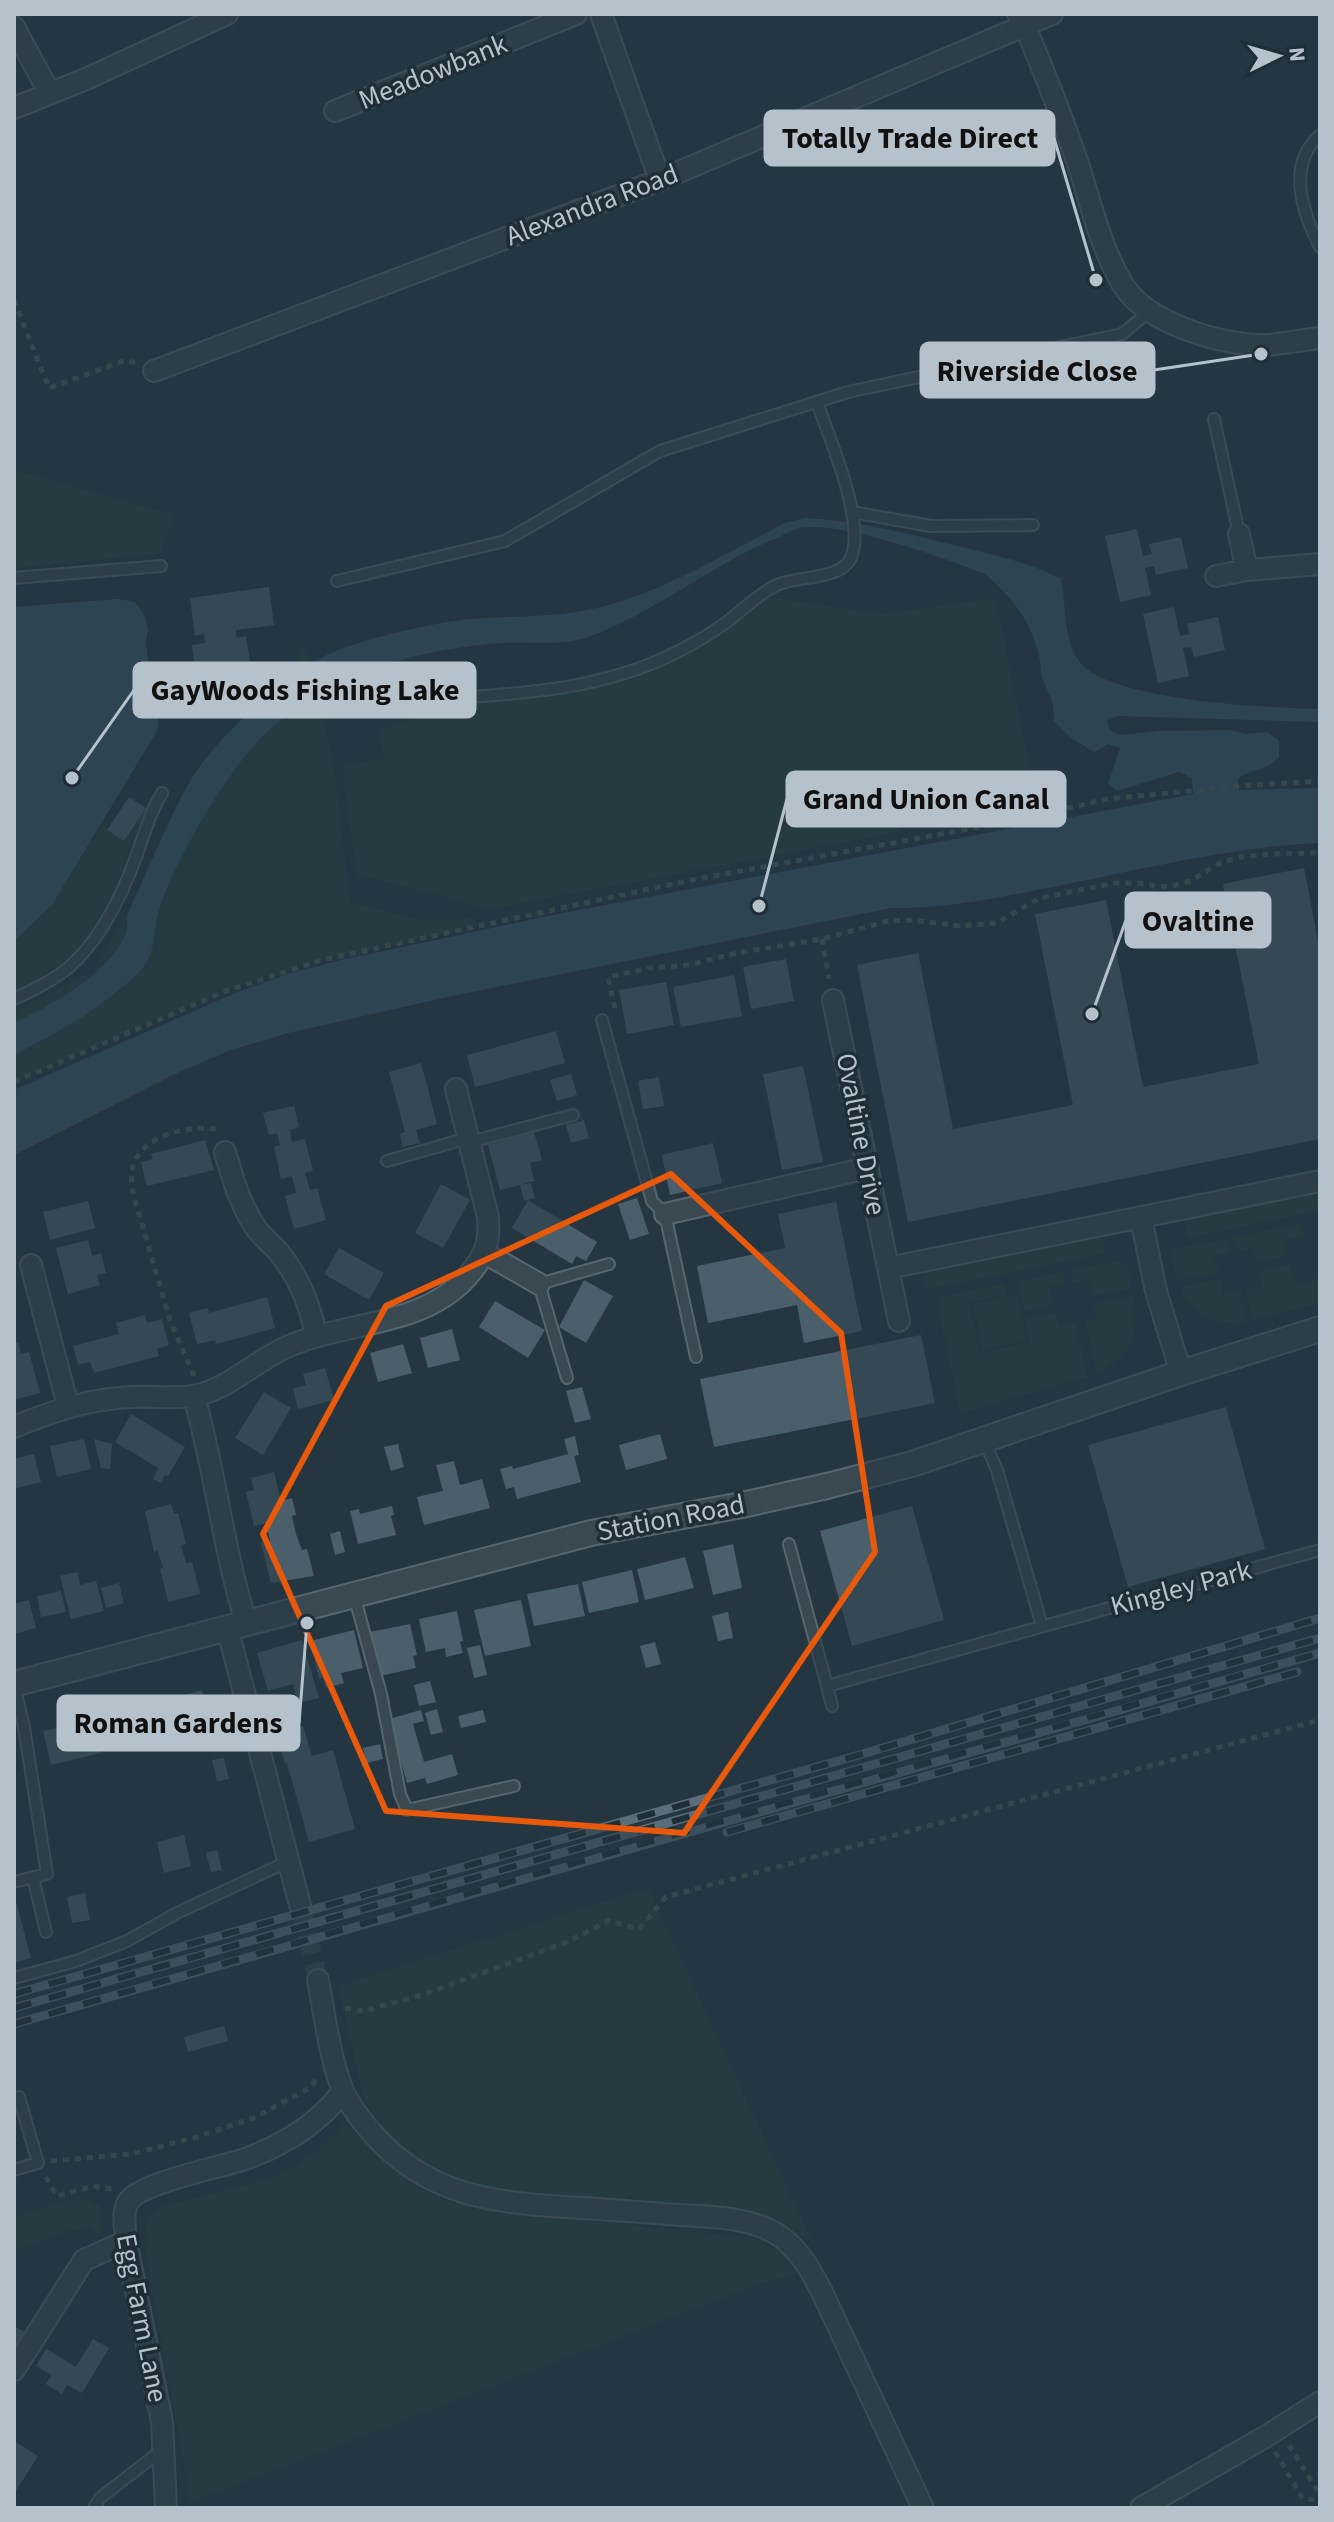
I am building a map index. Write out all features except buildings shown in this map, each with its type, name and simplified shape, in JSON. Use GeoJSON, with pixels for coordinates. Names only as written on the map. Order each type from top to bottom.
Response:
{"type":"FeatureCollection","features":[{"type":"Feature","properties":{"kind":"street"},"geometry":{"type":"LineString","coordinates":[[14,108],[86,79],[227,14]]}},
{"type":"Feature","properties":{"kind":"street","name":"Meadowbank"},"geometry":{"type":"LineString","coordinates":[[335,111],[576,14]]}},
{"type":"Feature","properties":{"kind":"street"},"geometry":{"type":"LineString","coordinates":[[601,14],[660,180]]}},
{"type":"Feature","properties":{"kind":"street","name":"Alexandra Road"},"geometry":{"type":"LineString","coordinates":[[154,371],[660,180],[1022,20],[1052,14]]}},
{"type":"Feature","properties":{"kind":"street"},"geometry":{"type":"LineString","coordinates":[[1022,20],[1065,124],[1110,260],[1125,288],[1150,311],[1186,329],[1225,342],[1266,345],[1320,338]]}},
{"type":"Feature","properties":{"kind":"street"},"geometry":{"type":"LineString","coordinates":[[14,27],[50,94]]}},
{"type":"Feature","properties":{"kind":"street"},"geometry":{"type":"LineString","coordinates":[[1239,534],[1247,570]]}},
{"type":"Feature","properties":{"kind":"street"},"geometry":{"type":"LineString","coordinates":[[1216,576],[1247,570],[1320,564]]}},
{"type":"Feature","properties":{"kind":"street","name":"Ovaltine Drive"},"geometry":{"type":"LineString","coordinates":[[833,1000],[899,1321]]}},
{"type":"Feature","properties":{"kind":"street"},"geometry":{"type":"LineString","coordinates":[[14,1427],[68,1406],[132,1397],[197,1395],[215,1389],[284,1348],[316,1335],[399,1317],[453,1293],[485,1253],[489,1237],[488,1217],[456,1089]]}},
{"type":"Feature","properties":{"kind":"street"},"geometry":{"type":"LineString","coordinates":[[225,1152],[242,1205],[257,1230],[297,1278],[312,1314],[316,1335]]}},
{"type":"Feature","properties":{"kind":"street"},"geometry":{"type":"LineString","coordinates":[[665,1214],[868,1168]]}},
{"type":"Feature","properties":{"kind":"street"},"geometry":{"type":"LineString","coordinates":[[888,1268],[1320,1181]]}},
{"type":"Feature","properties":{"kind":"street"},"geometry":{"type":"LineString","coordinates":[[1141,1218],[1156,1291],[1181,1373]]}},
{"type":"Feature","properties":{"kind":"street"},"geometry":{"type":"LineString","coordinates":[[485,1253],[539,1284]]}},
{"type":"Feature","properties":{"kind":"street"},"geometry":{"type":"LineString","coordinates":[[31,1265],[68,1406]]}},
{"type":"Feature","properties":{"kind":"street","name":"Station Road"},"geometry":{"type":"LineString","coordinates":[[14,1684],[591,1533],[827,1486],[912,1464],[1320,1329]]}},
{"type":"Feature","properties":{"kind":"street"},"geometry":{"type":"LineString","coordinates":[[197,1395],[236,1624],[287,1862],[300,1905]]}},
{"type":"Feature","properties":{"kind":"street"},"geometry":{"type":"LineString","coordinates":[[318,1980],[343,2091],[385,2148],[421,2175],[486,2200],[716,2217],[750,2223],[779,2236],[805,2259],[923,2508]]}},
{"type":"Feature","properties":{"kind":"street","name":"Egg Farm Lane"},"geometry":{"type":"LineString","coordinates":[[166,2508],[162,2422],[127,2241],[124,2218],[128,2201],[142,2189],[246,2159],[280,2144],[330,2109],[343,2091]]}},
{"type":"Feature","properties":{"kind":"street"},"geometry":{"type":"LineString","coordinates":[[14,2370],[84,2260],[127,2241]]}},
{"type":"Feature","properties":{"kind":"street"},"geometry":{"type":"LineString","coordinates":[[1141,2508],[1320,2402]]}},
{"type":"Feature","properties":{"kind":"lane"},"geometry":{"type":"LineString","coordinates":[[1320,135],[1305,151],[1300,162],[1301,198],[1320,247]]}},
{"type":"Feature","properties":{"kind":"lane"},"geometry":{"type":"LineString","coordinates":[[337,581],[505,541],[660,451],[848,392],[1122,334],[1150,311]]}},
{"type":"Feature","properties":{"kind":"lane"},"geometry":{"type":"LineString","coordinates":[[438,699],[593,683],[635,671],[677,652],[716,629],[775,586],[838,572],[852,556],[853,515],[817,402]]}},
{"type":"Feature","properties":{"kind":"lane"},"geometry":{"type":"LineString","coordinates":[[1214,419],[1239,534]]}},
{"type":"Feature","properties":{"kind":"lane"},"geometry":{"type":"LineString","coordinates":[[853,515],[931,526],[1033,525]]}},
{"type":"Feature","properties":{"kind":"lane"},"geometry":{"type":"LineString","coordinates":[[14,578],[161,566]]}},
{"type":"Feature","properties":{"kind":"lane"},"geometry":{"type":"LineString","coordinates":[[14,999],[68,968],[90,946],[111,912],[135,861],[162,793]]}},
{"type":"Feature","properties":{"kind":"lane"},"geometry":{"type":"LineString","coordinates":[[602,1020],[652,1201],[665,1214],[696,1357]]}},
{"type":"Feature","properties":{"kind":"lane"},"geometry":{"type":"LineString","coordinates":[[387,1161],[573,1115]]}},
{"type":"Feature","properties":{"kind":"lane"},"geometry":{"type":"LineString","coordinates":[[567,1378],[539,1284],[609,1264]]}},
{"type":"Feature","properties":{"kind":"lane"},"geometry":{"type":"LineString","coordinates":[[984,1440],[997,1470],[1042,1626]]}},
{"type":"Feature","properties":{"kind":"lane"},"geometry":{"type":"LineString","coordinates":[[789,1544],[832,1706]]}},
{"type":"Feature","properties":{"kind":"lane","name":"Kingley Park"},"geometry":{"type":"LineString","coordinates":[[827,1686],[1320,1550]]}},
{"type":"Feature","properties":{"kind":"lane"},"geometry":{"type":"LineString","coordinates":[[354,1595],[381,1694],[400,1794],[407,1810],[514,1786]]}},
{"type":"Feature","properties":{"kind":"lane"},"geometry":{"type":"LineString","coordinates":[[14,1684],[24,1727],[47,1874],[14,1882]]}},
{"type":"Feature","properties":{"kind":"lane"},"geometry":{"type":"LineString","coordinates":[[14,1978],[76,1961],[127,1941],[177,1913],[287,1862]]}},
{"type":"Feature","properties":{"kind":"lane"},"geometry":{"type":"LineString","coordinates":[[33,1877],[46,1932]]}},
{"type":"Feature","properties":{"kind":"lane"},"geometry":{"type":"LineString","coordinates":[[14,2099],[19,2097],[38,2163],[14,2170]]}},
{"type":"Feature","properties":{"kind":"lane"},"geometry":{"type":"LineString","coordinates":[[94,2508],[108,2491],[164,2449]]}},
{"type":"Feature","properties":{"kind":"path"},"geometry":{"type":"LineString","coordinates":[[14,300],[49,388],[126,360],[154,371]]}},
{"type":"Feature","properties":{"kind":"path"},"geometry":{"type":"LineString","coordinates":[[14,1082],[226,991],[322,960],[687,881],[1017,820],[1107,799],[1320,781]]}},
{"type":"Feature","properties":{"kind":"path"},"geometry":{"type":"LineString","coordinates":[[602,1020],[616,1007],[608,977],[822,939],[888,921],[939,921],[959,926],[997,923],[1040,898],[1116,883],[1172,886],[1190,881],[1222,862],[1241,857],[1320,853]]}},
{"type":"Feature","properties":{"kind":"path"},"geometry":{"type":"LineString","coordinates":[[822,939],[833,1000]]}},
{"type":"Feature","properties":{"kind":"path"},"geometry":{"type":"LineString","coordinates":[[197,1395],[170,1320],[131,1180],[139,1153],[160,1138],[170,1135],[194,1128],[221,1130],[228,1133],[234,1143],[225,1152]]}},
{"type":"Feature","properties":{"kind":"path"},"geometry":{"type":"LineString","coordinates":[[323,2005],[363,2011],[422,1995],[567,1942],[608,1921],[639,1929],[666,1897],[1320,1720]]}},
{"type":"Feature","properties":{"kind":"path"},"geometry":{"type":"LineString","coordinates":[[38,2163],[132,2154],[256,2117],[311,2087],[333,2054]]}},
{"type":"Feature","properties":{"kind":"path"},"geometry":{"type":"LineString","coordinates":[[57,2196],[93,2186],[110,2187]]}},
{"type":"Feature","properties":{"kind":"path"},"geometry":{"type":"LineString","coordinates":[[1272,2432],[1320,2498]]}},
{"type":"Feature","properties":{"kind":"path"},"geometry":{"type":"LineString","coordinates":[[1272,2432],[1303,2499],[1320,2498]]}},
{"type":"Feature","properties":{"kind":"highlighted area"},"geometry":{"type":"Polygon","coordinates":[[[671,1174],[841,1333],[875,1552],[684,1833],[386,1811],[263,1534],[386,1306],[671,1174]]]}},
{"type":"Feature","properties":{"kind":"green space"},"geometry":{"type":"Polygon","coordinates":[[[14,470],[173,515],[161,553],[14,568],[14,470]]]}},
{"type":"Feature","properties":{"kind":"green space"},"geometry":{"type":"Polygon","coordinates":[[[765,597],[883,614],[996,598],[1032,783],[896,809],[898,832],[490,909],[357,874],[342,766],[384,759],[380,730],[443,710],[666,655],[765,597]]]}},
{"type":"Feature","properties":{"kind":"green space"},"geometry":{"type":"Polygon","coordinates":[[[303,646],[329,740],[350,902],[423,921],[476,918],[476,926],[328,959],[245,983],[178,1009],[14,1082],[14,1012],[94,970],[127,915],[175,811],[207,782],[288,679],[303,646]]]}},
{"type":"Feature","properties":{"kind":"green space"},"geometry":{"type":"Polygon","coordinates":[[[146,808],[113,891],[88,937],[64,961],[14,992],[14,941],[52,905],[102,825],[107,830],[146,808]]]}},
{"type":"Feature","properties":{"kind":"green space"},"geometry":{"type":"Polygon","coordinates":[[[1320,1191],[1320,1210],[1188,1238],[1183,1219],[1320,1191]]]}},
{"type":"Feature","properties":{"kind":"green space"},"geometry":{"type":"Polygon","coordinates":[[[1302,1223],[1305,1235],[1284,1240],[1288,1256],[1257,1262],[1254,1248],[1238,1252],[1234,1237],[1302,1223]]]}},
{"type":"Feature","properties":{"kind":"green space"},"geometry":{"type":"Polygon","coordinates":[[[1102,1237],[1105,1253],[926,1289],[923,1273],[1102,1237]]]}},
{"type":"Feature","properties":{"kind":"green space"},"geometry":{"type":"Polygon","coordinates":[[[1228,1239],[1230,1252],[1214,1256],[1218,1272],[1178,1281],[1170,1250],[1228,1239]]]}},
{"type":"Feature","properties":{"kind":"green space"},"geometry":{"type":"Polygon","coordinates":[[[1119,1261],[1127,1265],[1132,1288],[1093,1296],[1089,1280],[1073,1283],[1070,1270],[1119,1261]]]}},
{"type":"Feature","properties":{"kind":"green space"},"geometry":{"type":"Polygon","coordinates":[[[1290,1264],[1294,1284],[1320,1279],[1320,1303],[1252,1319],[1246,1290],[1262,1286],[1259,1272],[1290,1264]]]}},
{"type":"Feature","properties":{"kind":"green space"},"geometry":{"type":"Polygon","coordinates":[[[1063,1272],[1065,1284],[1049,1287],[1053,1305],[1023,1311],[1017,1282],[1063,1272]]]}},
{"type":"Feature","properties":{"kind":"green space"},"geometry":{"type":"Polygon","coordinates":[[[1220,1279],[1223,1295],[1239,1291],[1245,1322],[1225,1322],[1206,1316],[1190,1305],[1180,1287],[1220,1279]]]}},
{"type":"Feature","properties":{"kind":"green space"},"geometry":{"type":"Polygon","coordinates":[[[1004,1284],[1007,1294],[969,1303],[980,1353],[1030,1342],[1025,1319],[1055,1313],[1058,1327],[1075,1323],[1088,1377],[960,1413],[936,1298],[1004,1284]]]}},
{"type":"Feature","properties":{"kind":"green space"},"geometry":{"type":"Polygon","coordinates":[[[1017,1294],[1027,1340],[982,1350],[973,1304],[1017,1294]]]}},
{"type":"Feature","properties":{"kind":"green space"},"geometry":{"type":"Polygon","coordinates":[[[1133,1295],[1135,1320],[1131,1342],[1118,1359],[1097,1373],[1086,1322],[1097,1319],[1094,1304],[1133,1295]]]}},
{"type":"Feature","properties":{"kind":"green space"},"geometry":{"type":"Polygon","coordinates":[[[648,1888],[811,2239],[789,2232],[511,2195],[445,2181],[393,2144],[364,2099],[338,1986],[648,1888]]]}},
{"type":"Feature","properties":{"kind":"green space"},"geometry":{"type":"Polygon","coordinates":[[[345,2123],[385,2161],[438,2198],[476,2209],[755,2238],[783,2254],[799,2274],[764,2282],[191,2502],[145,2251],[149,2219],[165,2206],[274,2178],[311,2156],[345,2123]]]}},
{"type":"Feature","properties":{"kind":"green space"},"geometry":{"type":"Polygon","coordinates":[[[88,2200],[100,2206],[100,2235],[91,2228],[70,2230],[14,2250],[14,2217],[65,2201],[88,2200]]]}},
{"type":"Feature","properties":{"kind":"water"},"geometry":{"type":"Polygon","coordinates":[[[805,518],[864,525],[923,537],[1013,560],[1061,579],[1070,642],[1079,661],[1095,675],[1155,694],[1192,700],[1320,709],[1320,722],[1118,716],[1107,720],[1109,730],[1121,735],[1159,731],[1267,732],[1279,741],[1279,757],[1238,778],[1238,790],[1320,788],[1320,843],[1218,854],[970,902],[891,908],[452,996],[288,1033],[228,1051],[177,1073],[14,1155],[14,1090],[235,993],[285,975],[341,960],[553,915],[1193,794],[1192,778],[1179,772],[1117,791],[1108,783],[1120,748],[1108,744],[1094,752],[1070,737],[1054,721],[1053,703],[1026,621],[1012,600],[985,574],[919,550],[865,535],[817,527],[799,528],[749,551],[637,615],[591,636],[558,643],[470,646],[407,658],[347,679],[292,711],[253,746],[205,815],[166,890],[157,916],[150,956],[142,969],[83,1016],[14,1055],[14,1023],[78,987],[118,948],[126,933],[127,915],[170,819],[186,788],[211,752],[267,696],[307,666],[352,645],[433,625],[574,612],[617,603],[690,572],[785,523],[805,518]]]}},
{"type":"Feature","properties":{"kind":"water"},"geometry":{"type":"Polygon","coordinates":[[[118,599],[135,602],[145,616],[148,660],[155,669],[159,716],[157,731],[52,905],[14,941],[14,607],[118,599]]]}},
{"type":"Feature","properties":{"kind":"tunnel"},"geometry":{"type":"LineString","coordinates":[[300,1905],[318,1980]]}},
{"type":"Feature","properties":{"kind":"railway"},"geometry":{"type":"LineString","coordinates":[[14,1994],[859,1755],[1320,1618]]}},
{"type":"Feature","properties":{"kind":"railway"},"geometry":{"type":"LineString","coordinates":[[14,2008],[1320,1638]]}},
{"type":"Feature","properties":{"kind":"railway"},"geometry":{"type":"LineString","coordinates":[[14,2024],[1320,1653]]}},
{"type":"Feature","properties":{"kind":"railway"},"geometry":{"type":"LineString","coordinates":[[727,1832],[1297,1672]]}},
{"type":"Feature","properties":{"kind":"place","name":"Totally Trade Direct"},"geometry":{"type":"Point","coordinates":[1096,280]}},
{"type":"Feature","properties":{"kind":"place","name":"Riverside Close"},"geometry":{"type":"Point","coordinates":[1261,354]}},
{"type":"Feature","properties":{"kind":"place","name":"GayWoods Fishing Lake"},"geometry":{"type":"Point","coordinates":[72,778]}},
{"type":"Feature","properties":{"kind":"place","name":"Grand Union Canal"},"geometry":{"type":"Point","coordinates":[759,906]}},
{"type":"Feature","properties":{"kind":"place","name":"Ovaltine"},"geometry":{"type":"Point","coordinates":[1092,1014]}},
{"type":"Feature","properties":{"kind":"place","name":"Roman Gardens"},"geometry":{"type":"Point","coordinates":[307,1623]}}]}
